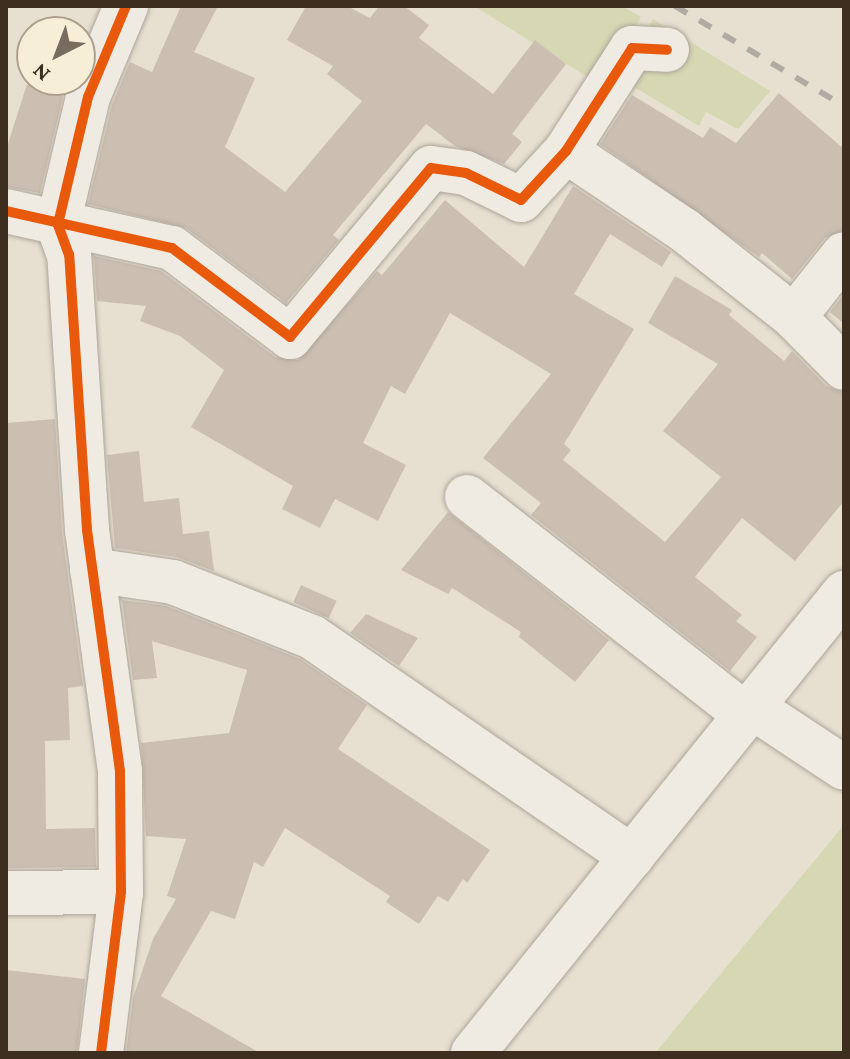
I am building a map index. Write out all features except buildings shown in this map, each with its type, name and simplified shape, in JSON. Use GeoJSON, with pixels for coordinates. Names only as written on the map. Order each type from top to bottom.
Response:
{"type":"FeatureCollection","features":[{"type":"Feature","properties":{"kind":"street"},"geometry":{"type":"LineString","coordinates":[[101,1053],[121,892],[120,771],[92,570],[69,255],[58,224],[88,97],[119,8]]}},
{"type":"Feature","properties":{"kind":"street"},"geometry":{"type":"LineString","coordinates":[[6,211],[172,248],[290,337],[431,168],[466,173],[521,200],[566,151],[632,48],[667,50]]}},
{"type":"Feature","properties":{"kind":"street"},"geometry":{"type":"LineString","coordinates":[[566,151],[684,230],[794,317],[844,368]]}},
{"type":"Feature","properties":{"kind":"street"},"geometry":{"type":"LineString","coordinates":[[794,317],[844,254]]}},
{"type":"Feature","properties":{"kind":"street"},"geometry":{"type":"LineString","coordinates":[[467,497],[749,711],[844,768]]}},
{"type":"Feature","properties":{"kind":"street"},"geometry":{"type":"LineString","coordinates":[[92,570],[173,582],[312,637],[632,857]]}},
{"type":"Feature","properties":{"kind":"street"},"geometry":{"type":"LineString","coordinates":[[473,1053],[844,593]]}},
{"type":"Feature","properties":{"kind":"street"},"geometry":{"type":"LineString","coordinates":[[6,893],[121,892]]}},
{"type":"Feature","properties":{"kind":"green space"},"geometry":{"type":"Polygon","coordinates":[[[474,6],[622,6],[641,17],[600,85],[474,6]]]}},
{"type":"Feature","properties":{"kind":"green space"},"geometry":{"type":"Polygon","coordinates":[[[653,19],[770,91],[738,129],[706,112],[699,126],[621,79],[653,19]]]}},
{"type":"Feature","properties":{"kind":"green space"},"geometry":{"type":"Polygon","coordinates":[[[844,825],[844,1053],[655,1053],[844,825]]]}},
{"type":"Feature","properties":{"kind":"railway"},"geometry":{"type":"LineString","coordinates":[[675,6],[844,106]]}},
{"type":"Feature","properties":{"kind":"cycle path"},"geometry":{"type":"LineString","coordinates":[[101,1053],[121,892],[120,771],[87,530],[69,255],[58,224],[88,97],[126,6]]}},
{"type":"Feature","properties":{"kind":"cycle path"},"geometry":{"type":"LineString","coordinates":[[6,211],[172,248],[290,337],[431,168],[466,173],[521,200],[566,151],[632,48],[667,50]]}}]}
